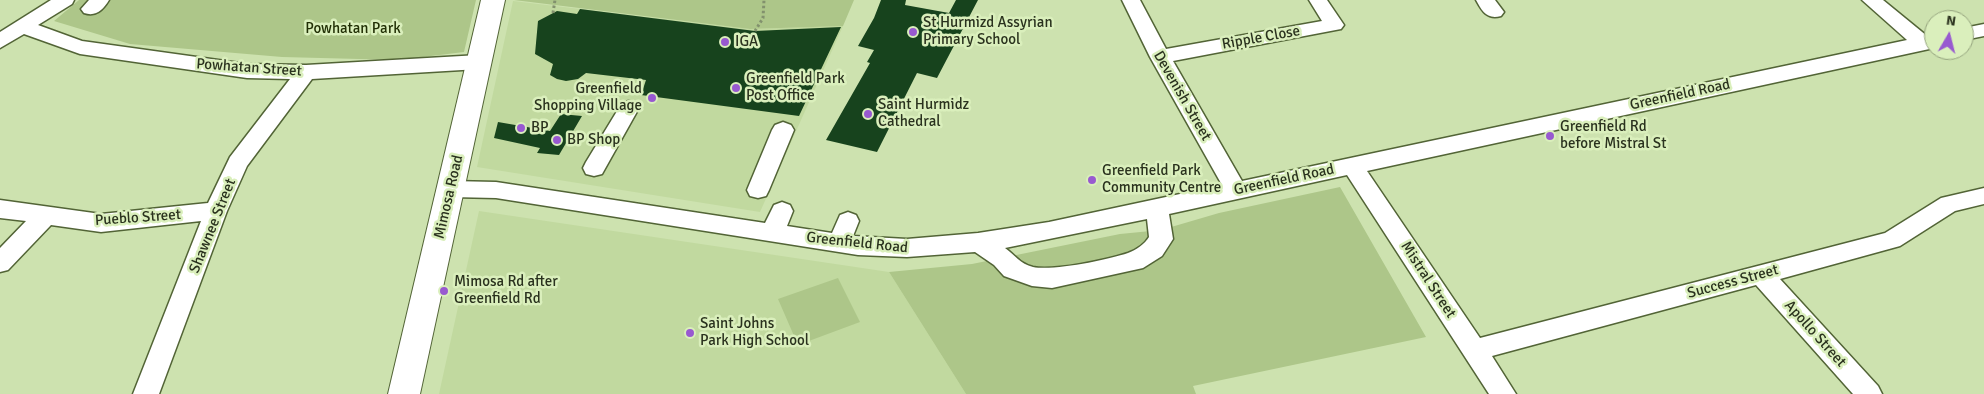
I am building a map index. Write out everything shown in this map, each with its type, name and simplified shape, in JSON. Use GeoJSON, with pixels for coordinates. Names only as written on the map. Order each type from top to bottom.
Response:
{"type":"FeatureCollection","features":[{"type":"Feature","properties":{"kind":"main road","name":"Mimosa Road"},"geometry":{"type":"LineString","coordinates":[[404,394],[493,0]]}},
{"type":"Feature","properties":{"kind":"street"},"geometry":{"type":"LineString","coordinates":[[0,41],[65,0]]}},
{"type":"Feature","properties":{"kind":"street","name":"Devenish Street"},"geometry":{"type":"LineString","coordinates":[[1131,0],[1160,57],[1236,190]]}},
{"type":"Feature","properties":{"kind":"street","name":"Ripple Close"},"geometry":{"type":"LineString","coordinates":[[1160,57],[1334,25],[1318,0]]}},
{"type":"Feature","properties":{"kind":"street"},"geometry":{"type":"LineString","coordinates":[[1872,0],[1924,38]]}},
{"type":"Feature","properties":{"kind":"street","name":"Powhatan Street"},"geometry":{"type":"LineString","coordinates":[[24,27],[80,47],[113,54],[247,71],[306,72],[479,62]]}},
{"type":"Feature","properties":{"kind":"street","name":"Greenfield Road"},"geometry":{"type":"LineString","coordinates":[[451,189],[496,190],[839,243],[886,248],[940,248],[981,244],[1924,43]]}},
{"type":"Feature","properties":{"kind":"street","name":"Shawnee Street"},"geometry":{"type":"LineString","coordinates":[[146,394],[216,211],[238,164],[256,136],[306,72]]}},
{"type":"Feature","properties":{"kind":"street"},"geometry":{"type":"LineString","coordinates":[[594,168],[629,108]]}},
{"type":"Feature","properties":{"kind":"street"},"geometry":{"type":"LineString","coordinates":[[758,190],[783,130]]}},
{"type":"Feature","properties":{"kind":"street","name":"Mistral Street"},"geometry":{"type":"LineString","coordinates":[[1352,166],[1503,394]]}},
{"type":"Feature","properties":{"kind":"street","name":"Success Street"},"geometry":{"type":"LineString","coordinates":[[1474,350],[1892,240],[1949,204],[1984,196]]}},
{"type":"Feature","properties":{"kind":"street"},"geometry":{"type":"LineString","coordinates":[[981,244],[1002,258],[1012,269],[1032,276],[1052,278],[1135,261],[1154,249],[1161,239],[1156,207]]}},
{"type":"Feature","properties":{"kind":"street","name":"Pueblo Street"},"geometry":{"type":"LineString","coordinates":[[0,209],[44,217],[102,223],[216,211]]}},
{"type":"Feature","properties":{"kind":"street"},"geometry":{"type":"LineString","coordinates":[[772,232],[782,211]]}},
{"type":"Feature","properties":{"kind":"street"},"geometry":{"type":"LineString","coordinates":[[0,263],[44,217]]}},
{"type":"Feature","properties":{"kind":"street"},"geometry":{"type":"LineString","coordinates":[[839,243],[848,221]]}},
{"type":"Feature","properties":{"kind":"street","name":"Apollo Street"},"geometry":{"type":"LineString","coordinates":[[1761,275],[1870,394]]}},
{"type":"Feature","properties":{"kind":"path"},"geometry":{"type":"LineString","coordinates":[[553,13],[555,0]]}},
{"type":"Feature","properties":{"kind":"path"},"geometry":{"type":"LineString","coordinates":[[755,31],[763,18],[764,0]]}},
{"type":"Feature","properties":{"kind":"shaded area","name":"Greenfield Shopping Village"},"geometry":{"type":"Polygon","coordinates":[[[513,1],[750,29],[843,26],[760,212],[477,167],[513,1]]]}},
{"type":"Feature","properties":{"kind":"shaded area","name":"Saint Johns Park High School"},"geometry":{"type":"Polygon","coordinates":[[[479,211],[889,272],[966,394],[439,394],[479,211]]]}},
{"type":"Feature","properties":{"kind":"green space","name":"Powhatan Park"},"geometry":{"type":"Polygon","coordinates":[[[79,0],[476,0],[464,52],[398,60],[282,57],[130,44],[54,21],[79,0]]]}},
{"type":"Feature","properties":{"kind":"green space"},"geometry":{"type":"Polygon","coordinates":[[[514,0],[854,0],[843,26],[750,29],[514,0]]]}},
{"type":"Feature","properties":{"kind":"green space"},"geometry":{"type":"Polygon","coordinates":[[[1340,187],[1426,337],[1193,386],[1196,394],[966,394],[889,272],[972,264],[1120,234],[1161,230],[1219,213],[1340,187]]]}},
{"type":"Feature","properties":{"kind":"green space"},"geometry":{"type":"Polygon","coordinates":[[[838,278],[860,322],[798,345],[778,299],[838,278]]]}},
{"type":"Feature","properties":{"kind":"building"},"geometry":{"type":"Polygon","coordinates":[[[881,0],[906,0],[905,5],[949,13],[956,0],[978,0],[937,78],[917,73],[877,152],[826,140],[870,63],[867,62],[874,50],[858,46],[874,18],[881,0]]]}},
{"type":"Feature","properties":{"kind":"building","name":"Greenfield Shopping Village"},"geometry":{"type":"Polygon","coordinates":[[[580,9],[755,31],[841,27],[799,116],[641,95],[646,80],[586,73],[578,79],[566,81],[557,79],[550,75],[553,64],[535,54],[538,21],[557,11],[577,14],[580,9]]]}},
{"type":"Feature","properties":{"kind":"building"},"geometry":{"type":"Polygon","coordinates":[[[561,114],[582,116],[559,155],[537,153],[540,148],[494,138],[498,122],[550,131],[561,114]]]}},
{"type":"Feature","properties":{"kind":"place","name":"St Hurmizd Assyrian Primary School"},"geometry":{"type":"Point","coordinates":[913,32]}},
{"type":"Feature","properties":{"kind":"place","name":"IGA"},"geometry":{"type":"Point","coordinates":[725,42]}},
{"type":"Feature","properties":{"kind":"place","name":"Greenfield Park Post Office"},"geometry":{"type":"Point","coordinates":[736,88]}},
{"type":"Feature","properties":{"kind":"place","name":"Greenfield Shopping Village"},"geometry":{"type":"Point","coordinates":[652,98]}},
{"type":"Feature","properties":{"kind":"place","name":"Saint Hurmidz Cathedral"},"geometry":{"type":"Point","coordinates":[868,114]}},
{"type":"Feature","properties":{"kind":"place","name":"BP"},"geometry":{"type":"Point","coordinates":[521,128]}},
{"type":"Feature","properties":{"kind":"place","name":"Greenfield Rd before Mistral St"},"geometry":{"type":"Point","coordinates":[1550,136]}},
{"type":"Feature","properties":{"kind":"place","name":"BP Shop"},"geometry":{"type":"Point","coordinates":[557,140]}},
{"type":"Feature","properties":{"kind":"place","name":"Greenfield Park Community Centre"},"geometry":{"type":"Point","coordinates":[1092,180]}},
{"type":"Feature","properties":{"kind":"place","name":"Mimosa Rd after Greenfield Rd"},"geometry":{"type":"Point","coordinates":[444,291]}},
{"type":"Feature","properties":{"kind":"place","name":"Saint Johns Park High School"},"geometry":{"type":"Point","coordinates":[690,333]}}]}
